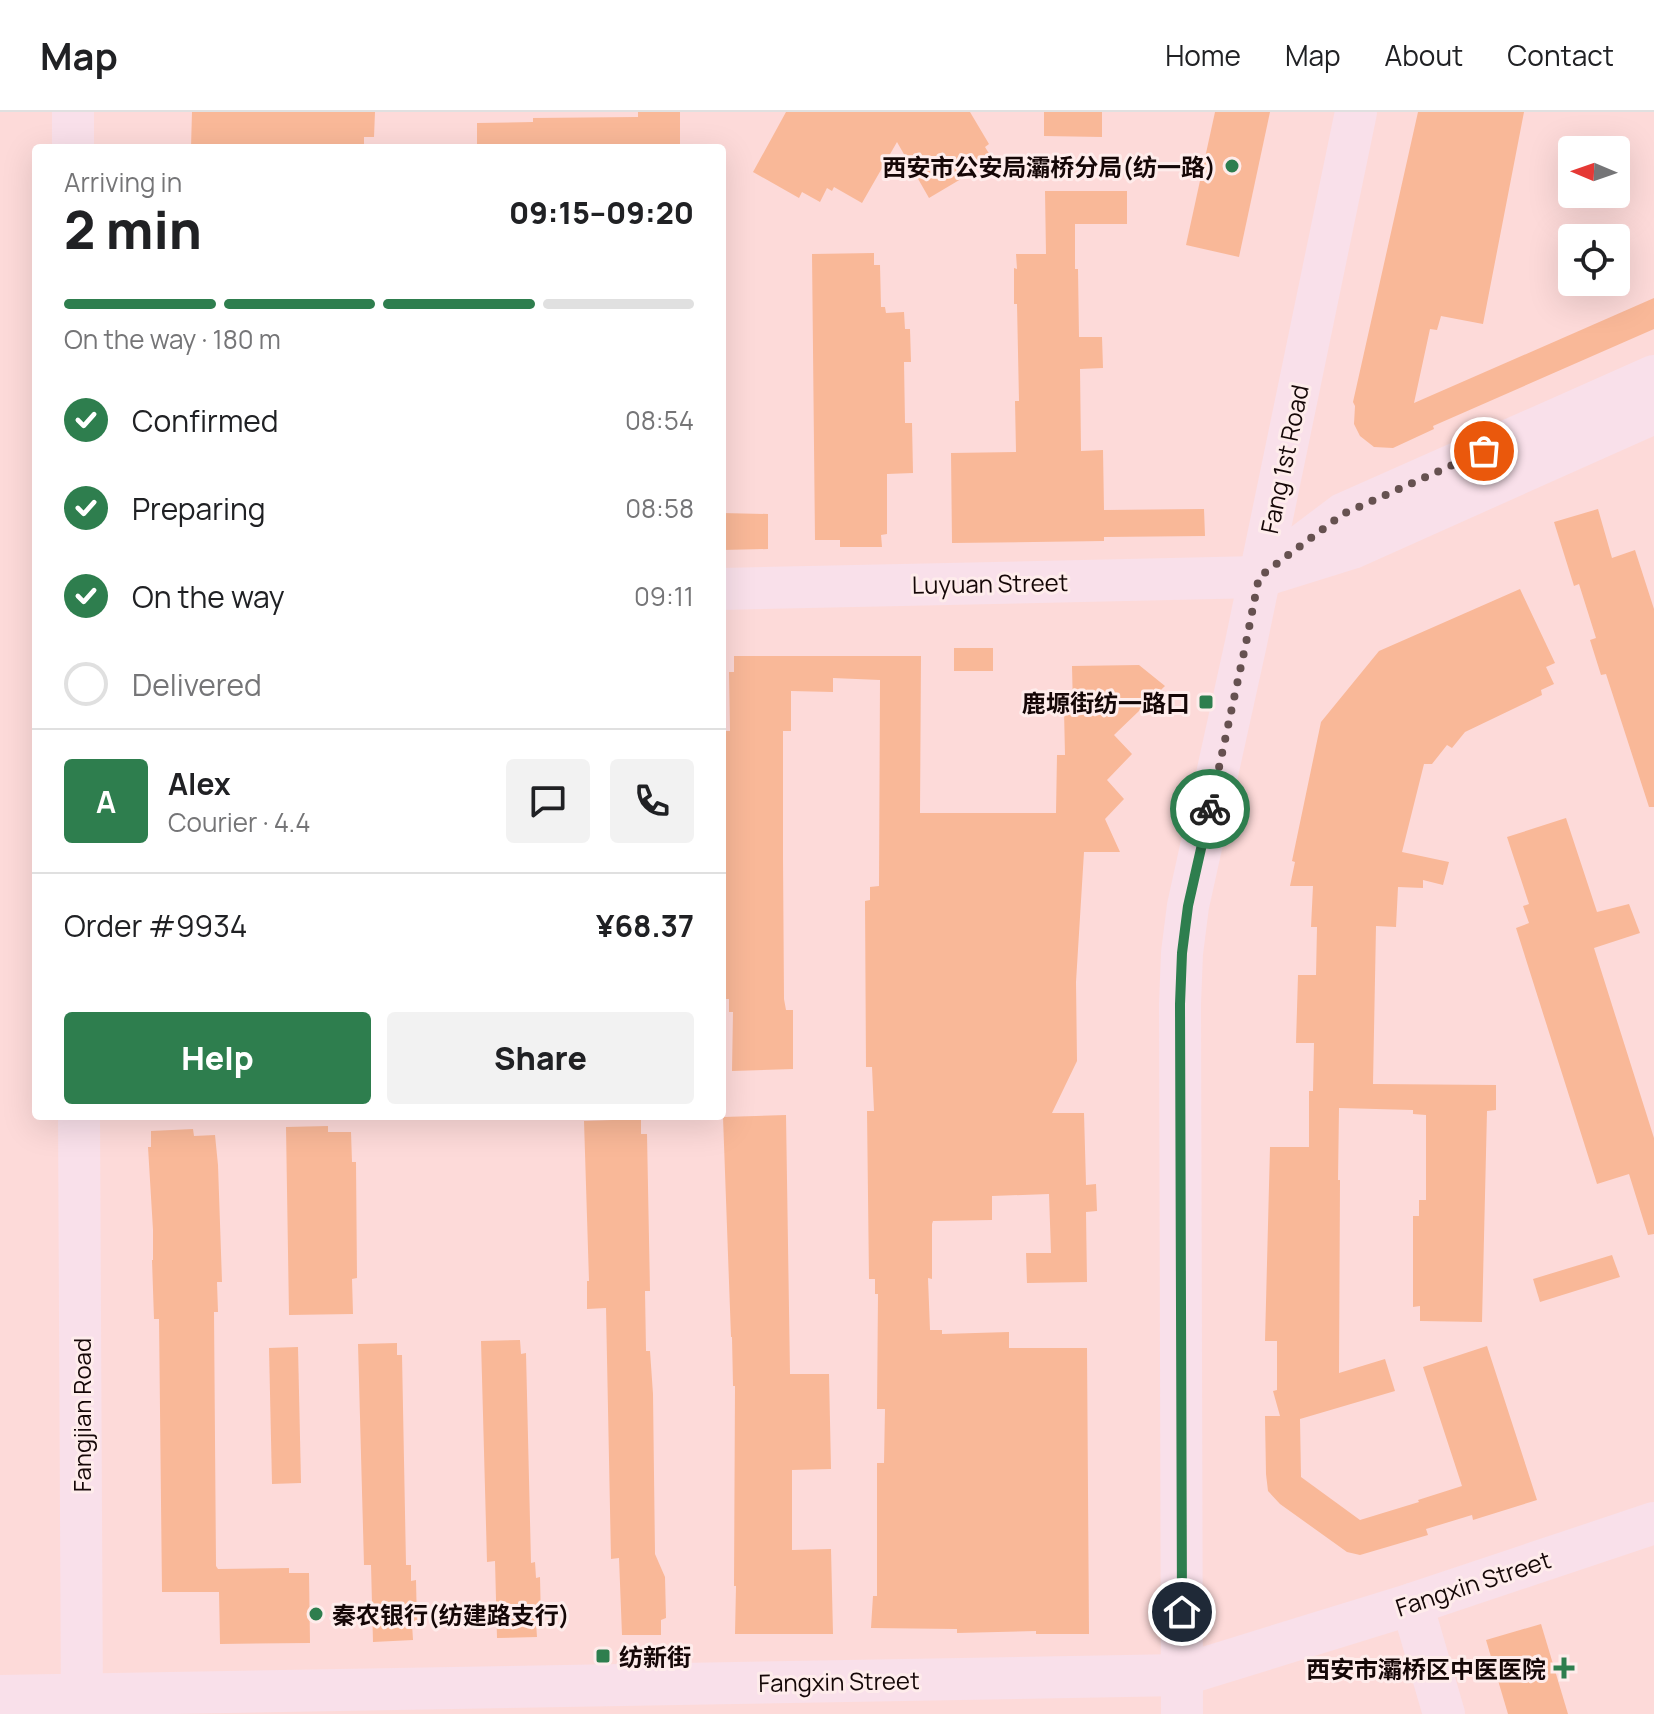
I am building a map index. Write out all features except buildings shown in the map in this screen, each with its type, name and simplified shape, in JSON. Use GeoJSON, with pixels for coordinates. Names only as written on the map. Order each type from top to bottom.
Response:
{"type":"FeatureCollection","features":[{"type":"Feature","properties":{"kind":"street"},"geometry":{"type":"LineString","coordinates":[[73,112],[73,144]]}},
{"type":"Feature","properties":{"kind":"street","name":"Fang 1st Road"},"geometry":{"type":"LineString","coordinates":[[1182,1694],[1182,953],[1188,906],[1356,112]]}},
{"type":"Feature","properties":{"kind":"street"},"geometry":{"type":"LineString","coordinates":[[1259,577],[1343,514],[1654,376]]}},
{"type":"Feature","properties":{"kind":"street","name":"Luyuan Street"},"geometry":{"type":"LineString","coordinates":[[726,589],[1259,577],[1352,548],[1654,413]]}},
{"type":"Feature","properties":{"kind":"street","name":"Fangjian Road"},"geometry":{"type":"LineString","coordinates":[[79,1120],[82,1705]]}},
{"type":"Feature","properties":{"kind":"street","name":"Fangxin Street"},"geometry":{"type":"LineString","coordinates":[[0,1696],[82,1705],[1182,1694],[1412,1604],[1654,1523]]}},
{"type":"Feature","properties":{"kind":"street"},"geometry":{"type":"LineString","coordinates":[[1412,1604],[1444,1714]]}},
{"type":"Feature","properties":{"kind":"way so far"},"geometry":{"type":"LineString","coordinates":[[1210,809],[1259,577],[1343,514],[1484,451]]}},
{"type":"Feature","properties":{"kind":"place","name":"西安市公安局灞桥分局(纺一路)"},"geometry":{"type":"Point","coordinates":[1232,166]}},
{"type":"Feature","properties":{"kind":"place","name":"鹿塬街纺一路口"},"geometry":{"type":"Point","coordinates":[1206,702]}},
{"type":"Feature","properties":{"kind":"place","name":"秦农银行(纺建路支行)"},"geometry":{"type":"Point","coordinates":[316,1614]}},
{"type":"Feature","properties":{"kind":"place","name":"纺新街"},"geometry":{"type":"Point","coordinates":[603,1656]}},
{"type":"Feature","properties":{"kind":"place","name":"西安市灞桥区中医医院"},"geometry":{"type":"Point","coordinates":[1564,1668]}},
{"type":"Feature","properties":{"kind":"route"},"geometry":{"type":"LineString","coordinates":[[1182,1612],[1180,1004],[1188,906],[1210,809]]}}]}
